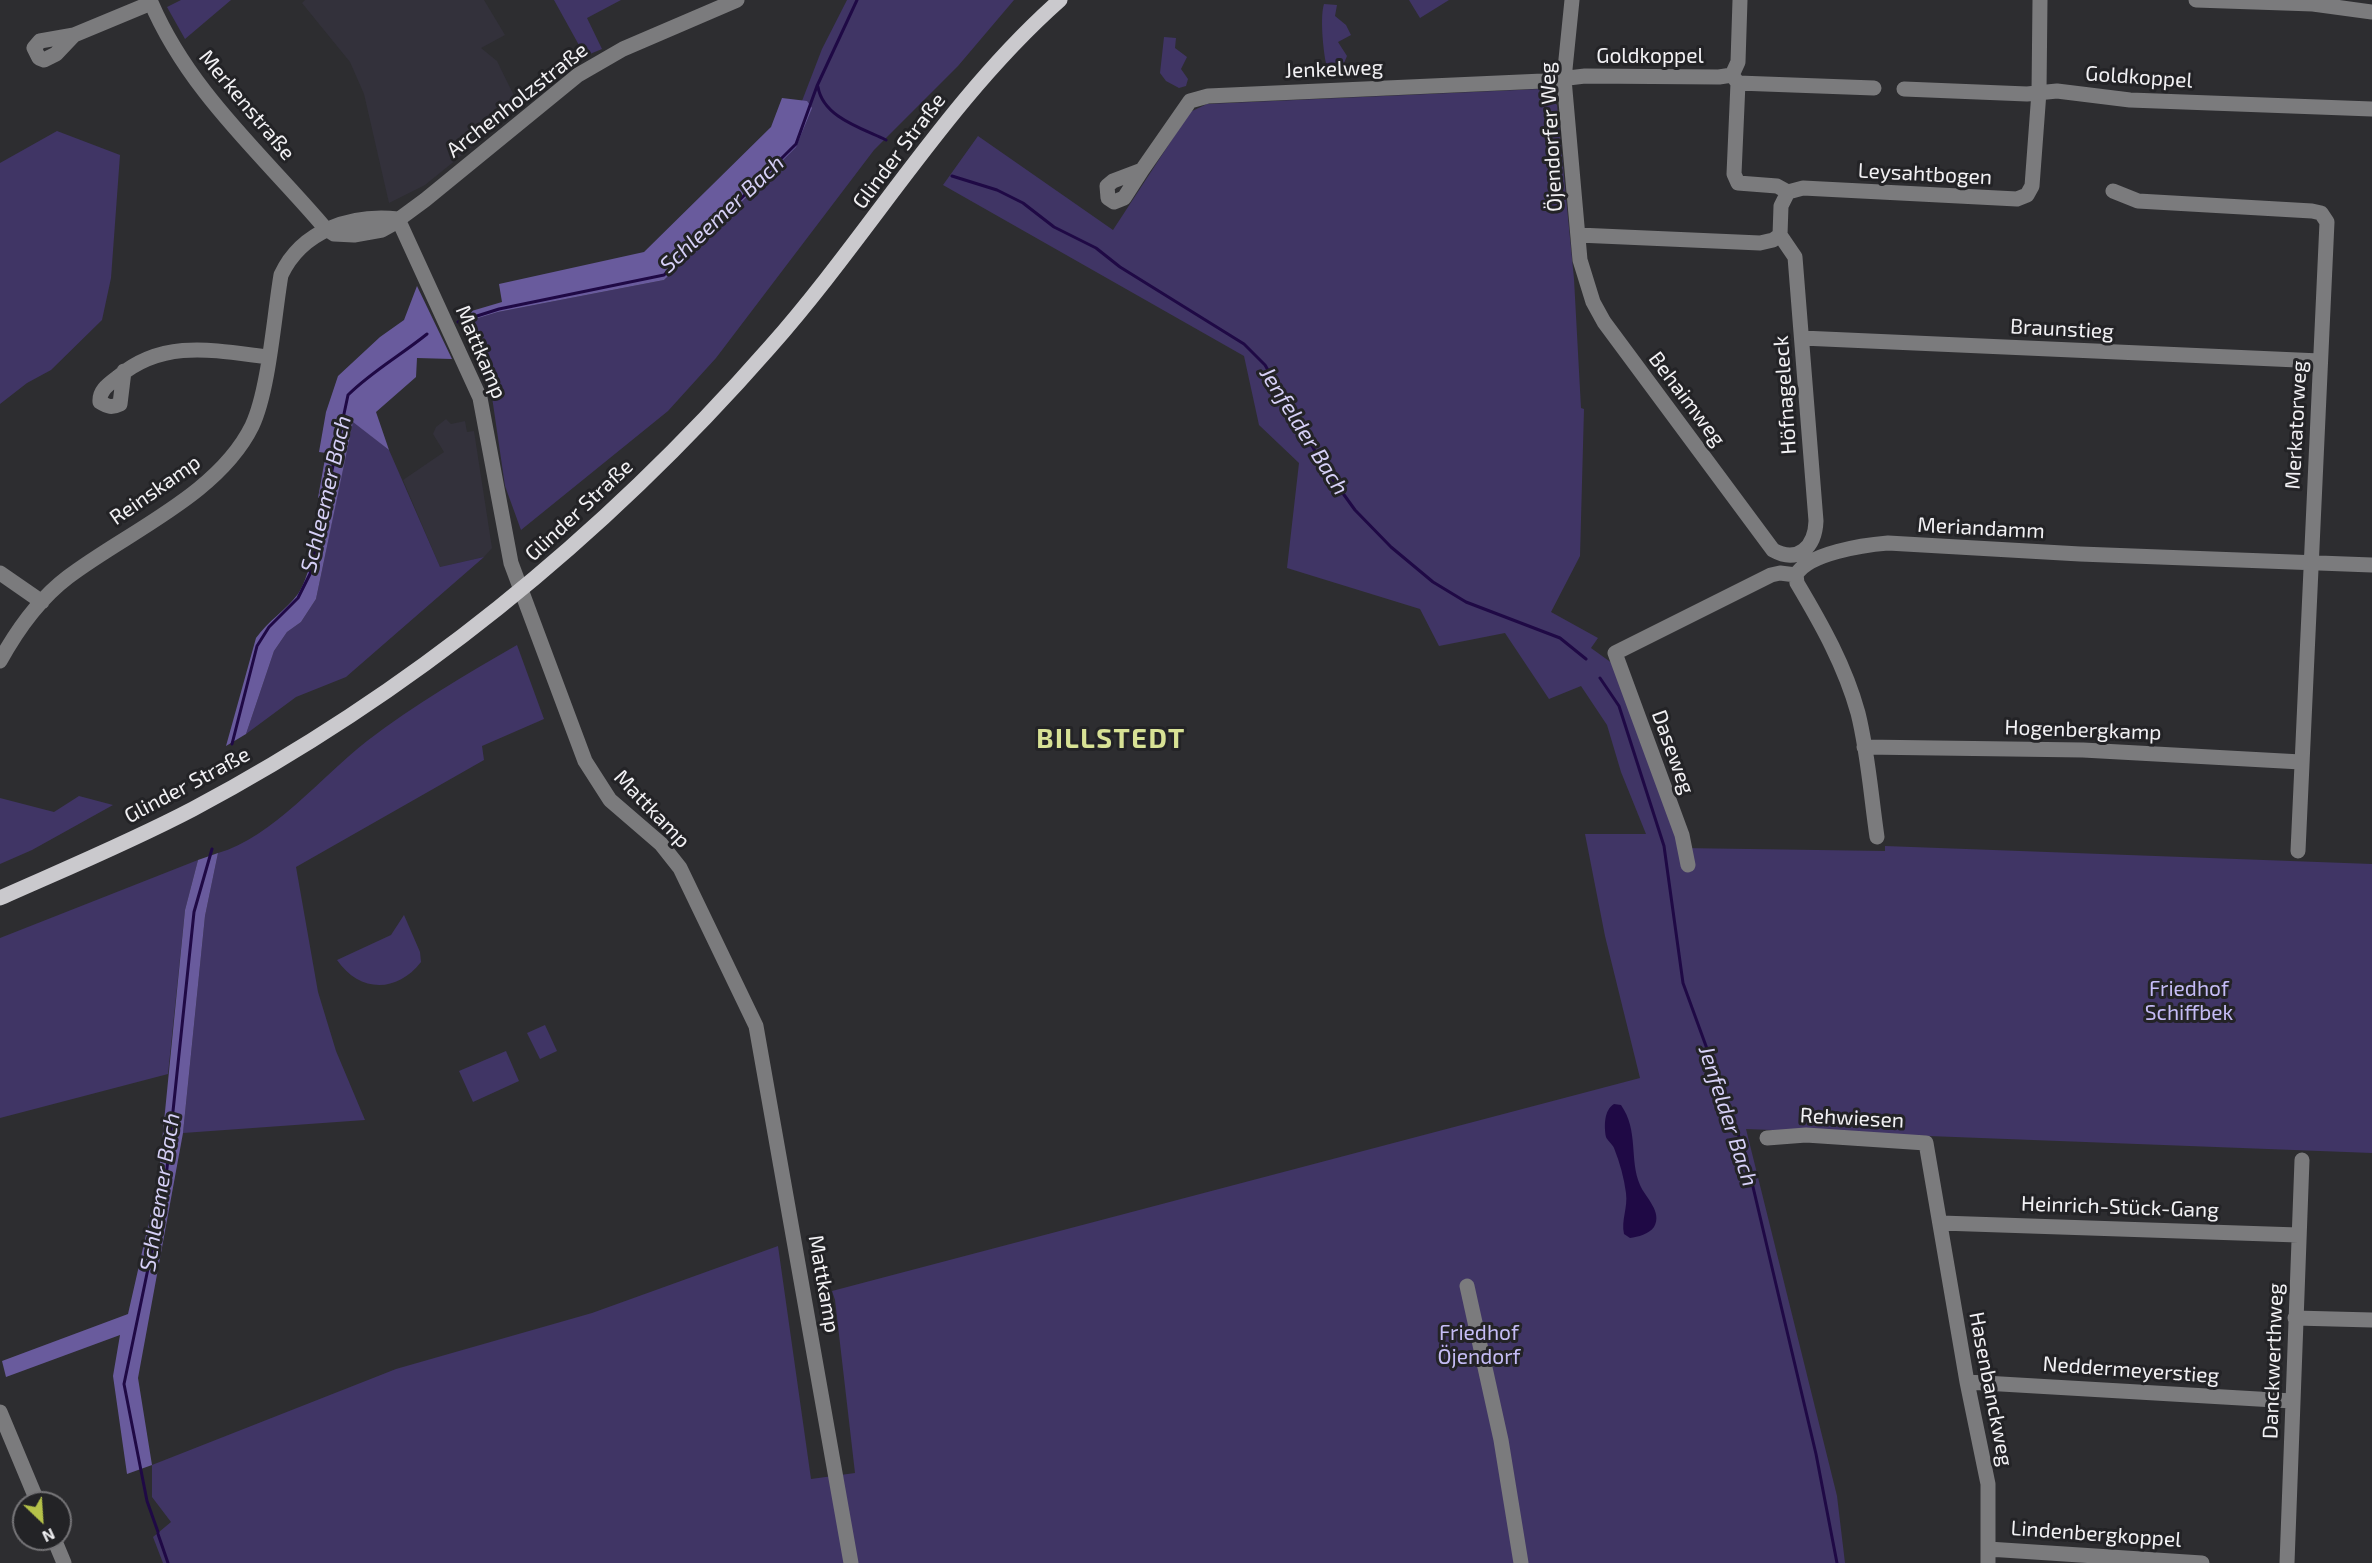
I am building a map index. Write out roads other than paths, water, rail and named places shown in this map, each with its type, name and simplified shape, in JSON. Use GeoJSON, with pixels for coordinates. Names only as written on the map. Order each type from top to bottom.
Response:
{"type":"FeatureCollection","features":[{"type":"Feature","properties":{"kind":"main road","name":"Glinder Straße"},"geometry":{"type":"LineString","coordinates":[[0,897],[142,834],[254,774],[398,683],[521,591],[610,513],[734,387],[832,274],[995,63],[1060,0]]}},
{"type":"Feature","properties":{"kind":"street","name":"Archenholzstraße"},"geometry":{"type":"LineString","coordinates":[[325,228],[334,234],[365,234],[382,230],[425,200],[587,68],[623,49],[736,0]]}},
{"type":"Feature","properties":{"kind":"street","name":"Öjendorfer Weg"},"geometry":{"type":"LineString","coordinates":[[1572,0],[1564,79],[1578,235]]}},
{"type":"Feature","properties":{"kind":"street"},"geometry":{"type":"LineString","coordinates":[[1732,75],[1738,62],[1740,0]]}},
{"type":"Feature","properties":{"kind":"street","name":"Leysahtbogen"},"geometry":{"type":"LineString","coordinates":[[1732,75],[1738,83],[1735,180],[1746,185],[1777,186],[1788,192],[1803,188],[2017,199],[2027,195],[2032,186],[2038,92],[2040,0]]}},
{"type":"Feature","properties":{"kind":"street"},"geometry":{"type":"LineString","coordinates":[[2196,0],[2313,4],[2372,12]]}},
{"type":"Feature","properties":{"kind":"street"},"geometry":{"type":"LineString","coordinates":[[74,35],[150,2]]}},
{"type":"Feature","properties":{"kind":"street","name":"Merkenstraße"},"geometry":{"type":"LineString","coordinates":[[150,2],[174,49],[220,111],[325,228]]}},
{"type":"Feature","properties":{"kind":"street","name":"Goldkoppel"},"geometry":{"type":"LineString","coordinates":[[1564,79],[1585,76],[1719,77],[1732,75],[1738,83],[1874,88]]}},
{"type":"Feature","properties":{"kind":"street","name":"Jenkelweg"},"geometry":{"type":"LineString","coordinates":[[1142,170],[1184,108],[1199,97],[1564,79]]}},
{"type":"Feature","properties":{"kind":"street","name":"Goldkoppel"},"geometry":{"type":"LineString","coordinates":[[1904,89],[2057,91],[2130,100],[2372,108]]}},
{"type":"Feature","properties":{"kind":"street","name":"Merkatorweg"},"geometry":{"type":"LineString","coordinates":[[2113,190],[2138,201],[2321,213],[2327,222],[2298,851]]}},
{"type":"Feature","properties":{"kind":"street"},"geometry":{"type":"LineString","coordinates":[[1578,235],[1760,243],[1780,236],[1781,206],[1788,192]]}},
{"type":"Feature","properties":{"kind":"street","name":"Mattkamp"},"geometry":{"type":"LineString","coordinates":[[398,219],[480,398],[511,563],[588,768],[616,807],[661,844],[680,868],[756,1026],[851,1563]]}},
{"type":"Feature","properties":{"kind":"street","name":"Reinskamp"},"geometry":{"type":"LineString","coordinates":[[0,661],[19,629],[66,578],[195,491],[236,452],[253,423],[260,399],[281,274],[287,261],[325,228]]}},
{"type":"Feature","properties":{"kind":"street","name":"Behaimweg"},"geometry":{"type":"LineString","coordinates":[[1578,235],[1580,260],[1585,280],[1604,322],[1773,550],[1786,555],[1802,551]]}},
{"type":"Feature","properties":{"kind":"street","name":"Höfnageleck"},"geometry":{"type":"LineString","coordinates":[[1780,236],[1795,257],[1816,521],[1814,539],[1802,551]]}},
{"type":"Feature","properties":{"kind":"street","name":"Braunstieg"},"geometry":{"type":"LineString","coordinates":[[1802,338],[2320,361]]}},
{"type":"Feature","properties":{"kind":"street"},"geometry":{"type":"LineString","coordinates":[[124,371],[158,353],[176,349],[200,348],[267,357]]}},
{"type":"Feature","properties":{"kind":"street","name":"Meriandamm"},"geometry":{"type":"LineString","coordinates":[[1796,575],[1800,567],[1824,557],[1868,545],[1888,543],[2080,554],[2372,565]]}},
{"type":"Feature","properties":{"kind":"street"},"geometry":{"type":"LineString","coordinates":[[0,573],[42,602]]}},
{"type":"Feature","properties":{"kind":"street","name":"Daseweg"},"geometry":{"type":"LineString","coordinates":[[1688,865],[1682,835],[1615,653],[1771,575],[1780,573],[1796,575]]}},
{"type":"Feature","properties":{"kind":"street"},"geometry":{"type":"LineString","coordinates":[[1796,575],[1797,583],[1827,634],[1844,673],[1858,715],[1876,837]]}},
{"type":"Feature","properties":{"kind":"street","name":"Hogenbergkamp"},"geometry":{"type":"LineString","coordinates":[[1864,747],[2083,750],[2301,762]]}},
{"type":"Feature","properties":{"kind":"street","name":"Rehwiesen"},"geometry":{"type":"LineString","coordinates":[[1767,1138],[1806,1135],[1926,1143],[1941,1223]]}},
{"type":"Feature","properties":{"kind":"street","name":"Danckwerthweg"},"geometry":{"type":"LineString","coordinates":[[2287,1563],[2302,1160]]}},
{"type":"Feature","properties":{"kind":"street","name":"Heinrich-Stück-Gang"},"geometry":{"type":"LineString","coordinates":[[1941,1223],[2298,1235]]}},
{"type":"Feature","properties":{"kind":"street","name":"Hasenbanckweg"},"geometry":{"type":"LineString","coordinates":[[1941,1223],[1967,1382],[1988,1484],[1988,1556]]}},
{"type":"Feature","properties":{"kind":"street"},"geometry":{"type":"LineString","coordinates":[[1467,1286],[1503,1451],[1521,1563]]}},
{"type":"Feature","properties":{"kind":"street"},"geometry":{"type":"LineString","coordinates":[[2295,1318],[2372,1320]]}},
{"type":"Feature","properties":{"kind":"street","name":"Neddermeyerstieg"},"geometry":{"type":"LineString","coordinates":[[1967,1382],[2292,1401]]}},
{"type":"Feature","properties":{"kind":"street"},"geometry":{"type":"LineString","coordinates":[[0,1412],[33,1491]]}},
{"type":"Feature","properties":{"kind":"street","name":"Lindenbergkoppel"},"geometry":{"type":"LineString","coordinates":[[1988,1556],[2202,1563]]}},
{"type":"Feature","properties":{"kind":"waterway","name":"Schleemer Bach"},"geometry":{"type":"LineString","coordinates":[[458,322],[499,309],[664,275],[796,144],[817,86],[857,0]]}},
{"type":"Feature","properties":{"kind":"waterway","name":"Jenfelder Bach"},"geometry":{"type":"LineString","coordinates":[[818,87],[821,97],[835,114],[886,140]]}},
{"type":"Feature","properties":{"kind":"waterway","name":"Jenfelder Bach"},"geometry":{"type":"LineString","coordinates":[[952,176],[997,190],[1023,203],[1054,227],[1096,248],[1120,267],[1244,344],[1265,365],[1326,470],[1355,510],[1391,547],[1433,582],[1466,602],[1560,638],[1586,659]]}},
{"type":"Feature","properties":{"kind":"waterway","name":"Schleemer Bach"},"geometry":{"type":"LineString","coordinates":[[232,744],[257,646],[269,627],[298,598],[310,574],[348,395],[427,334]]}},
{"type":"Feature","properties":{"kind":"waterway","name":"Jenfelder Bach"},"geometry":{"type":"LineString","coordinates":[[1600,678],[1619,706],[1664,846],[1683,983],[1745,1153],[1816,1454],[1837,1563]]}},
{"type":"Feature","properties":{"kind":"waterway","name":"Schleemer Bach"},"geometry":{"type":"LineString","coordinates":[[158,1532],[147,1501],[124,1384],[165,1187],[194,912],[212,849]]}},
{"type":"Feature","properties":{"kind":"waterway","name":"Schleemer Bach"},"geometry":{"type":"LineString","coordinates":[[158,1534],[168,1563]]}},
{"type":"Feature","properties":{"kind":"district","name":"BILLSTEDT"},"geometry":{"type":"Point","coordinates":[1111,739]}},
{"type":"Feature","properties":{"kind":"park label","name":"Friedhof Schiffbek"},"geometry":{"type":"Point","coordinates":[2189,1001]}},
{"type":"Feature","properties":{"kind":"park label","name":"Friedhof Öjendorf"},"geometry":{"type":"Point","coordinates":[1479,1345]}}]}
